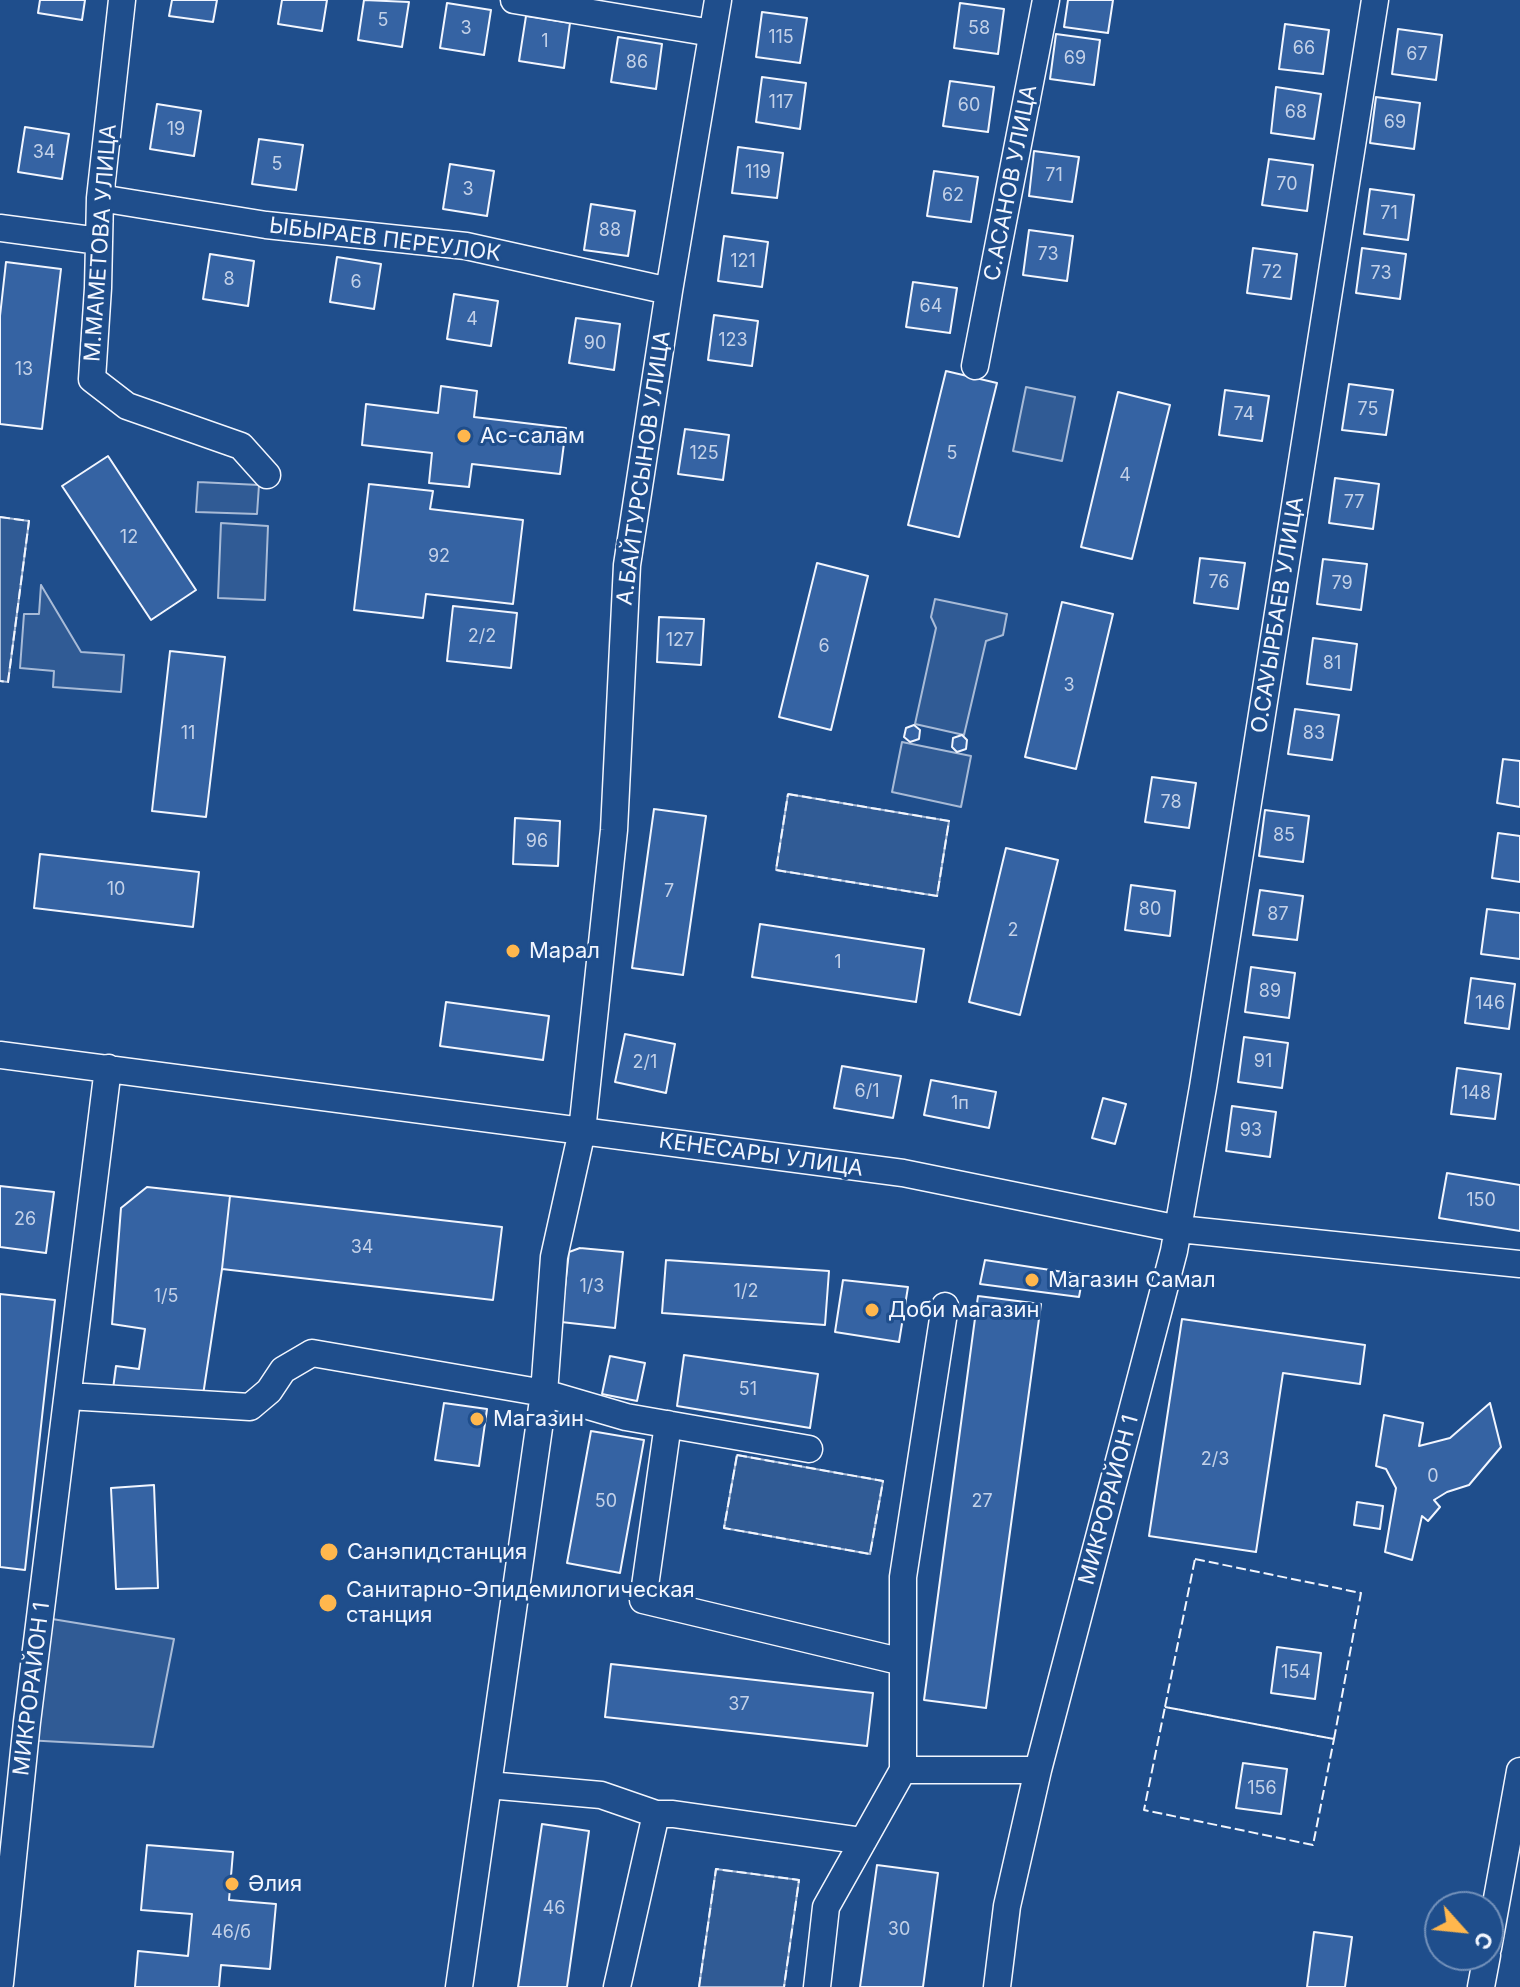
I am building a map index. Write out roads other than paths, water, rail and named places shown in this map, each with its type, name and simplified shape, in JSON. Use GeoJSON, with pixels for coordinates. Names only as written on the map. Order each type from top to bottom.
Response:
{"type":"FeatureCollection","features":[{"type":"Feature","properties":{"kind":"street","name":"М.МАМЕТОВА УЛИЦА"},"geometry":{"type":"LineString","coordinates":[[122,0],[100,198],[92,379],[127,406],[241,446],[267,475]]}},
{"type":"Feature","properties":{"kind":"street"},"geometry":{"type":"LineString","coordinates":[[514,0],[712,33]]}},
{"type":"Feature","properties":{"kind":"street","name":"А.БАЙТУРСЫНОВ УЛИЦА"},"geometry":{"type":"LineString","coordinates":[[582,1131],[614,830],[627,565],[718,0]]}},
{"type":"Feature","properties":{"kind":"street","name":"С.АСАНОВ УЛИЦА"},"geometry":{"type":"LineString","coordinates":[[975,366],[1046,0]]}},
{"type":"Feature","properties":{"kind":"street","name":"О.САУЫРБАЕВ УЛИЦА"},"geometry":{"type":"LineString","coordinates":[[1179,1229],[1375,0]]}},
{"type":"Feature","properties":{"kind":"street","name":"ЫБЫРАЕВ ПЕРЕУЛОК"},"geometry":{"type":"LineString","coordinates":[[100,198],[266,225],[466,246],[669,291]]}},
{"type":"Feature","properties":{"kind":"street"},"geometry":{"type":"LineString","coordinates":[[0,228],[99,241]]}},
{"type":"Feature","properties":{"kind":"street","name":"КЕНЕСАРЫ УЛИЦА"},"geometry":{"type":"LineString","coordinates":[[0,1055],[903,1173],[1179,1229],[1520,1264]]}},
{"type":"Feature","properties":{"kind":"street","name":"МИКРОРАЙОН 1"},"geometry":{"type":"LineString","coordinates":[[0,1983],[27,1722],[108,1068]]}},
{"type":"Feature","properties":{"kind":"street"},"geometry":{"type":"LineString","coordinates":[[459,1987],[544,1393],[554,1257],[582,1131]]}},
{"type":"Feature","properties":{"kind":"street","name":"МИКРОРАЙОН 1"},"geometry":{"type":"LineString","coordinates":[[997,1987],[1007,1906],[1038,1770],[1179,1229]]}},
{"type":"Feature","properties":{"kind":"street"},"geometry":{"type":"LineString","coordinates":[[817,1987],[826,1907],[903,1770],[903,1577],[945,1306]]}},
{"type":"Feature","properties":{"kind":"street"},"geometry":{"type":"LineString","coordinates":[[68,1396],[250,1407],[269,1391],[283,1370],[312,1353],[544,1393],[626,1417],[809,1449]]}},
{"type":"Feature","properties":{"kind":"street"},"geometry":{"type":"LineString","coordinates":[[668,1424],[643,1600],[903,1662]]}},
{"type":"Feature","properties":{"kind":"street"},"geometry":{"type":"LineString","coordinates":[[903,1770],[1038,1770]]}},
{"type":"Feature","properties":{"kind":"street"},"geometry":{"type":"LineString","coordinates":[[1498,1891],[1520,1771]]}},
{"type":"Feature","properties":{"kind":"street"},"geometry":{"type":"LineString","coordinates":[[488,1785],[601,1795],[656,1814],[863,1841]]}},
{"type":"Feature","properties":{"kind":"street"},"geometry":{"type":"LineString","coordinates":[[617,1987],[656,1814]]}},
{"type":"Feature","properties":{"kind":"place","name":"Ас-салам"},"geometry":{"type":"Point","coordinates":[464,436]}},
{"type":"Feature","properties":{"kind":"place","name":"Марал"},"geometry":{"type":"Point","coordinates":[513,951]}},
{"type":"Feature","properties":{"kind":"place","name":"Магазин Самал"},"geometry":{"type":"Point","coordinates":[1032,1280]}},
{"type":"Feature","properties":{"kind":"place","name":"Доби магазин"},"geometry":{"type":"Point","coordinates":[872,1310]}},
{"type":"Feature","properties":{"kind":"place","name":"Магазин"},"geometry":{"type":"Point","coordinates":[477,1419]}},
{"type":"Feature","properties":{"kind":"place","name":"Санэпидстанция"},"geometry":{"type":"Point","coordinates":[329,1552]}},
{"type":"Feature","properties":{"kind":"place","name":"Санитарно-Эпидемилогическая станция"},"geometry":{"type":"Point","coordinates":[328,1603]}},
{"type":"Feature","properties":{"kind":"place","name":"Әлия"},"geometry":{"type":"Point","coordinates":[232,1884]}}]}
